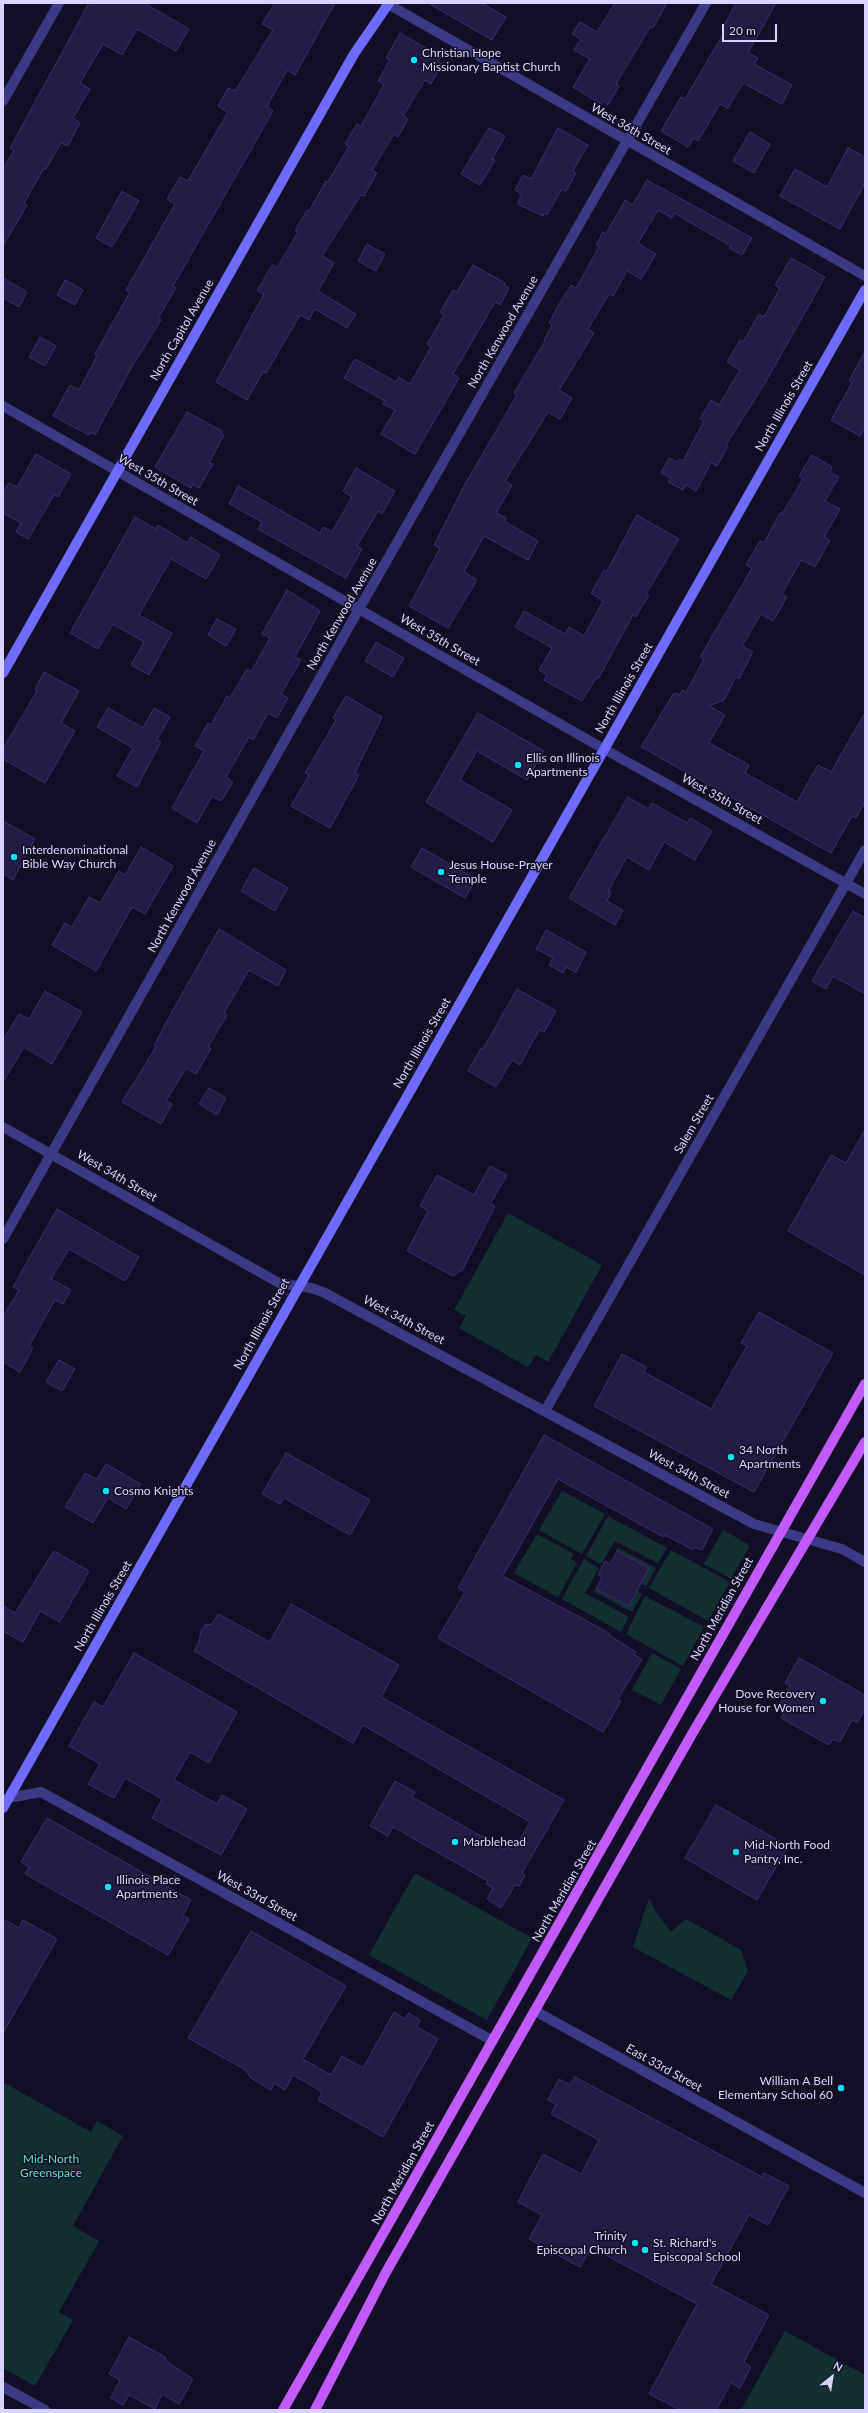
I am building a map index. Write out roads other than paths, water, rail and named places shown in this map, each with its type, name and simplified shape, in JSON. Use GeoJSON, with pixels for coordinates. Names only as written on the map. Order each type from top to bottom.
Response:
{"type":"FeatureCollection","features":[{"type":"Feature","properties":{"kind":"main road","name":"North Capitol Avenue"},"geometry":{"type":"LineString","coordinates":[[3,673],[116,471],[354,54],[388,3]]}},
{"type":"Feature","properties":{"kind":"main road","name":"North Illinois Street"},"geometry":{"type":"LineString","coordinates":[[3,1808],[6,1798],[299,1287],[865,290]]}},
{"type":"Feature","properties":{"kind":"main road","name":"North Meridian Street"},"geometry":{"type":"LineString","coordinates":[[283,2410],[865,1384]]}},
{"type":"Feature","properties":{"kind":"main road"},"geometry":{"type":"LineString","coordinates":[[315,2410],[385,2274],[702,1715],[865,1442]]}},
{"type":"Feature","properties":{"kind":"street"},"geometry":{"type":"LineString","coordinates":[[3,101],[59,3]]}},
{"type":"Feature","properties":{"kind":"street","name":"West 36th Street"},"geometry":{"type":"LineString","coordinates":[[388,3],[627,142],[865,276]]}},
{"type":"Feature","properties":{"kind":"street","name":"North Kenwood Avenue"},"geometry":{"type":"LineString","coordinates":[[3,1239],[359,609],[706,3]]}},
{"type":"Feature","properties":{"kind":"street","name":"West 35th Street"},"geometry":{"type":"LineString","coordinates":[[3,406],[604,749],[865,894]]}},
{"type":"Feature","properties":{"kind":"street","name":"Salem Street"},"geometry":{"type":"LineString","coordinates":[[545,1411],[865,850]]}},
{"type":"Feature","properties":{"kind":"street","name":"West 34th Street"},"geometry":{"type":"LineString","coordinates":[[3,1127],[280,1283],[323,1292],[754,1524],[842,1549],[865,1562]]}},
{"type":"Feature","properties":{"kind":"street","name":"West 33rd Street"},"geometry":{"type":"LineString","coordinates":[[6,1798],[41,1792],[493,2041]]}},
{"type":"Feature","properties":{"kind":"street","name":"East 33rd Street"},"geometry":{"type":"LineString","coordinates":[[535,2011],[865,2193]]}},
{"type":"Feature","properties":{"kind":"street"},"geometry":{"type":"LineString","coordinates":[[3,2387],[45,2410]]}},
{"type":"Feature","properties":{"kind":"place","name":"Christian Hope Missionary Baptist Church"},"geometry":{"type":"Point","coordinates":[414,60]}},
{"type":"Feature","properties":{"kind":"place","name":"Ellis on Illinois Apartments"},"geometry":{"type":"Point","coordinates":[518,765]}},
{"type":"Feature","properties":{"kind":"place","name":"Interdenominational Bible Way Church"},"geometry":{"type":"Point","coordinates":[14,857]}},
{"type":"Feature","properties":{"kind":"place","name":"Jesus House-Prayer Temple"},"geometry":{"type":"Point","coordinates":[441,872]}},
{"type":"Feature","properties":{"kind":"place","name":"34 North Apartments"},"geometry":{"type":"Point","coordinates":[731,1457]}},
{"type":"Feature","properties":{"kind":"place","name":"Cosmo Knights"},"geometry":{"type":"Point","coordinates":[106,1491]}},
{"type":"Feature","properties":{"kind":"place","name":"Dove Recovery House for Women"},"geometry":{"type":"Point","coordinates":[823,1701]}},
{"type":"Feature","properties":{"kind":"place","name":"Marblehead"},"geometry":{"type":"Point","coordinates":[455,1842]}},
{"type":"Feature","properties":{"kind":"place","name":"Mid-North Food Pantry, Inc."},"geometry":{"type":"Point","coordinates":[736,1852]}},
{"type":"Feature","properties":{"kind":"place","name":"Illinois Place Apartments"},"geometry":{"type":"Point","coordinates":[108,1887]}},
{"type":"Feature","properties":{"kind":"place","name":"William A Bell Elementary School 60"},"geometry":{"type":"Point","coordinates":[841,2088]}},
{"type":"Feature","properties":{"kind":"place","name":"Trinity Episcopal Church"},"geometry":{"type":"Point","coordinates":[635,2243]}},
{"type":"Feature","properties":{"kind":"place","name":"St. Richard's Episcopal School"},"geometry":{"type":"Point","coordinates":[645,2250]}},
{"type":"Feature","properties":{"kind":"park label","name":"Mid-North Greenspace"},"geometry":{"type":"Point","coordinates":[51,2166]}}]}
